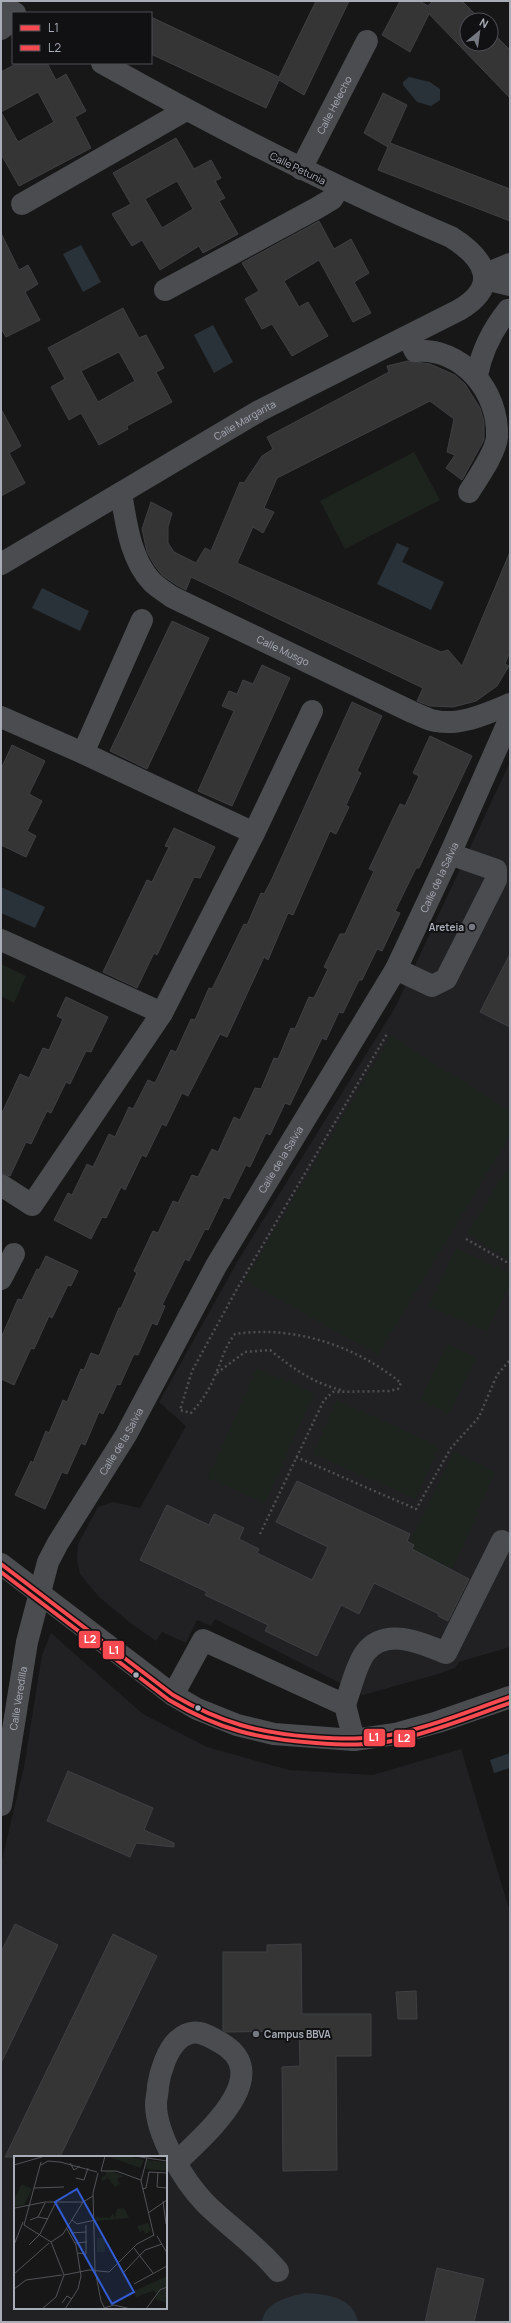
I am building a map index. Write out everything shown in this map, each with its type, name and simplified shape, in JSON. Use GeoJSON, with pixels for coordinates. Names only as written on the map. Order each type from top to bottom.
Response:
{"type":"FeatureCollection","features":[{"type":"Feature","properties":{"kind":"street"},"geometry":{"type":"LineString","coordinates":[[1,5],[13,12]]}},
{"type":"Feature","properties":{"kind":"street"},"geometry":{"type":"LineString","coordinates":[[1,29],[12,21]]}},
{"type":"Feature","properties":{"kind":"street","name":"Calle Helecho"},"geometry":{"type":"LineString","coordinates":[[300,169],[367,41]]}},
{"type":"Feature","properties":{"kind":"street","name":"Calle Petunia"},"geometry":{"type":"LineString","coordinates":[[104,64],[186,110],[300,169],[339,188],[451,237],[463,245],[476,258],[485,279]]}},
{"type":"Feature","properties":{"kind":"street"},"geometry":{"type":"LineString","coordinates":[[22,204],[186,110]]}},
{"type":"Feature","properties":{"kind":"street"},"geometry":{"type":"LineString","coordinates":[[165,290],[317,208],[332,199],[339,188]]}},
{"type":"Feature","properties":{"kind":"street"},"geometry":{"type":"LineString","coordinates":[[485,279],[493,272],[510,264]]}},
{"type":"Feature","properties":{"kind":"street"},"geometry":{"type":"LineString","coordinates":[[485,279],[510,285]]}},
{"type":"Feature","properties":{"kind":"street","name":"Calle Margarita"},"geometry":{"type":"LineString","coordinates":[[1,564],[260,411],[408,337],[471,303],[479,294],[485,279]]}},
{"type":"Feature","properties":{"kind":"street"},"geometry":{"type":"LineString","coordinates":[[477,375],[481,354],[496,326],[508,310]]}},
{"type":"Feature","properties":{"kind":"street"},"geometry":{"type":"LineString","coordinates":[[408,337],[415,351],[428,350],[454,359],[477,375],[493,408],[497,438],[485,468],[469,492]]}},
{"type":"Feature","properties":{"kind":"street","name":"Calle Musgo"},"geometry":{"type":"LineString","coordinates":[[121,492],[128,530],[141,569],[152,582],[172,597],[412,712],[436,721],[456,721],[484,715],[510,704]]}},
{"type":"Feature","properties":{"kind":"street"},"geometry":{"type":"LineString","coordinates":[[83,753],[142,620]]}},
{"type":"Feature","properties":{"kind":"street"},"geometry":{"type":"LineString","coordinates":[[1,1185],[32,1205],[162,1013],[254,833],[312,711]]}},
{"type":"Feature","properties":{"kind":"street"},"geometry":{"type":"LineString","coordinates":[[1,717],[83,753],[254,833]]}},
{"type":"Feature","properties":{"kind":"street","name":"Calle de la Salvia"},"geometry":{"type":"LineString","coordinates":[[41,1594],[48,1562],[58,1543],[126,1434],[216,1266],[396,970],[450,854],[510,718]]}},
{"type":"Feature","properties":{"kind":"street"},"geometry":{"type":"LineString","coordinates":[[396,970],[432,986],[446,979],[496,880],[503,871],[450,854]]}},
{"type":"Feature","properties":{"kind":"street"},"geometry":{"type":"LineString","coordinates":[[1,940],[162,1013]]}},
{"type":"Feature","properties":{"kind":"street"},"geometry":{"type":"LineString","coordinates":[[1,1279],[14,1254]]}},
{"type":"Feature","properties":{"kind":"street"},"geometry":{"type":"LineString","coordinates":[[354,1740],[345,1705],[364,1654],[375,1643],[395,1638],[416,1641],[446,1653],[502,1541]]}},
{"type":"Feature","properties":{"kind":"street"},"geometry":{"type":"LineString","coordinates":[[1,1564],[173,1695],[197,1709],[237,1724],[274,1734],[354,1740],[409,1730],[510,1697]]}},
{"type":"Feature","properties":{"kind":"street","name":"Calle Veredilla"},"geometry":{"type":"LineString","coordinates":[[1,1805],[27,1642],[41,1594]]}},
{"type":"Feature","properties":{"kind":"street"},"geometry":{"type":"LineString","coordinates":[[173,1695],[202,1640],[345,1705]]}},
{"type":"Feature","properties":{"kind":"street"},"geometry":{"type":"LineString","coordinates":[[177,2162],[214,2125],[239,2089],[242,2066],[238,2055],[202,2032],[186,2033],[176,2042],[160,2073],[156,2104],[161,2131],[177,2162],[185,2177],[205,2203],[264,2254],[278,2271]]}},
{"type":"Feature","properties":{"kind":"path"},"geometry":{"type":"LineString","coordinates":[[260,1534],[324,1400],[333,1392],[389,1391],[398,1389],[401,1382],[379,1366],[350,1349],[288,1334],[254,1331],[235,1334],[225,1347],[216,1374],[204,1399],[192,1413],[180,1410],[192,1371],[238,1286],[387,1034]]}},
{"type":"Feature","properties":{"kind":"path"},"geometry":{"type":"LineString","coordinates":[[466,1239],[510,1264]]}},
{"type":"Feature","properties":{"kind":"path"},"geometry":{"type":"LineString","coordinates":[[216,1374],[245,1352],[270,1350],[298,1372],[322,1385],[348,1392]]}},
{"type":"Feature","properties":{"kind":"path"},"geometry":{"type":"LineString","coordinates":[[296,1457],[416,1509],[451,1448],[479,1417],[497,1375],[510,1360]]}},
{"type":"Feature","properties":{"kind":"shaded area"},"geometry":{"type":"Polygon","coordinates":[[[409,77],[430,82],[440,89],[440,100],[431,106],[417,102],[403,85],[403,82],[409,77]]]}},
{"type":"Feature","properties":{"kind":"shaded area"},"geometry":{"type":"Polygon","coordinates":[[[81,245],[101,282],[83,292],[63,254],[81,245]]]}},
{"type":"Feature","properties":{"kind":"shaded area"},"geometry":{"type":"Polygon","coordinates":[[[213,325],[233,362],[214,373],[194,335],[213,325]]]}},
{"type":"Feature","properties":{"kind":"shaded area"},"geometry":{"type":"Polygon","coordinates":[[[414,452],[440,500],[345,549],[320,501],[414,452]]]}},
{"type":"Feature","properties":{"kind":"shaded area"},"geometry":{"type":"Polygon","coordinates":[[[397,543],[409,548],[402,562],[444,582],[431,610],[377,584],[397,543]]]}},
{"type":"Feature","properties":{"kind":"shaded area"},"geometry":{"type":"Polygon","coordinates":[[[42,588],[89,611],[80,631],[32,608],[42,588]]]}},
{"type":"Feature","properties":{"kind":"shaded area"},"geometry":{"type":"Polygon","coordinates":[[[510,762],[510,1647],[459,1662],[455,1668],[438,1674],[363,1695],[215,1619],[211,1626],[197,1620],[186,1643],[162,1632],[156,1641],[133,1625],[99,1597],[80,1574],[77,1558],[78,1544],[98,1507],[113,1502],[140,1508],[186,1426],[159,1402],[239,1259],[396,1006],[510,762]]]}},
{"type":"Feature","properties":{"kind":"shaded area"},"geometry":{"type":"Polygon","coordinates":[[[1,887],[45,907],[35,928],[1,913],[1,887]]]}},
{"type":"Feature","properties":{"kind":"shaded area"},"geometry":{"type":"Polygon","coordinates":[[[1,964],[26,976],[14,1003],[1,996],[1,964]]]}},
{"type":"Feature","properties":{"kind":"shaded area"},"geometry":{"type":"Polygon","coordinates":[[[391,1036],[510,1111],[510,1135],[378,1355],[245,1280],[391,1036]]]}},
{"type":"Feature","properties":{"kind":"shaded area"},"geometry":{"type":"Polygon","coordinates":[[[510,1165],[510,1260],[467,1233],[510,1165]]]}},
{"type":"Feature","properties":{"kind":"shaded area"},"geometry":{"type":"Polygon","coordinates":[[[456,1248],[510,1273],[510,1283],[487,1332],[429,1306],[456,1248]]]}},
{"type":"Feature","properties":{"kind":"shaded area"},"geometry":{"type":"Polygon","coordinates":[[[447,1344],[476,1357],[449,1414],[420,1400],[447,1344]]]}},
{"type":"Feature","properties":{"kind":"shaded area"},"geometry":{"type":"Polygon","coordinates":[[[257,1368],[314,1393],[265,1503],[208,1478],[257,1368]]]}},
{"type":"Feature","properties":{"kind":"shaded area"},"geometry":{"type":"Polygon","coordinates":[[[337,1400],[439,1446],[416,1499],[313,1454],[337,1400]]]}},
{"type":"Feature","properties":{"kind":"shaded area"},"geometry":{"type":"Polygon","coordinates":[[[454,1452],[495,1472],[453,1569],[412,1549],[410,1543],[454,1452]]]}},
{"type":"Feature","properties":{"kind":"shaded area","name":"Campus BBVA"},"geometry":{"type":"Polygon","coordinates":[[[51,1633],[143,1714],[207,1747],[289,1770],[373,1775],[461,1749],[510,1912],[510,2322],[1,2321],[1,1864],[24,1767],[42,1655],[51,1633]]]}},
{"type":"Feature","properties":{"kind":"shaded area"},"geometry":{"type":"Polygon","coordinates":[[[510,1753],[510,1768],[494,1773],[490,1760],[510,1753]]]}},
{"type":"Feature","properties":{"kind":"shaded area"},"geometry":{"type":"Polygon","coordinates":[[[305,2293],[322,2294],[338,2298],[351,2307],[358,2322],[262,2322],[264,2315],[273,2305],[285,2298],[305,2293]]]}},
{"type":"Feature","properties":{"kind":"building"},"geometry":{"type":"Polygon","coordinates":[[[316,1],[349,1],[304,95],[279,80],[266,108],[152,54],[152,17],[279,77],[316,1]]]}},
{"type":"Feature","properties":{"kind":"building"},"geometry":{"type":"Polygon","coordinates":[[[400,1],[420,1],[428,6],[433,1],[462,1],[473,12],[459,12],[459,45],[429,14],[410,52],[382,35],[400,1]]]}},
{"type":"Feature","properties":{"kind":"building"},"geometry":{"type":"Polygon","coordinates":[[[499,39],[510,50],[510,98],[466,52],[499,52],[499,39]]]}},
{"type":"Feature","properties":{"kind":"building"},"geometry":{"type":"Polygon","coordinates":[[[16,64],[48,64],[56,80],[66,74],[86,111],[75,117],[91,148],[19,186],[1,154],[1,72],[16,64]],[[38,92],[1,112],[18,142],[54,122],[38,92]]]}},
{"type":"Feature","properties":{"kind":"building"},"geometry":{"type":"Polygon","coordinates":[[[383,93],[407,105],[390,143],[510,189],[510,221],[378,170],[388,147],[364,133],[383,93]]]}},
{"type":"Feature","properties":{"kind":"building"},"geometry":{"type":"Polygon","coordinates":[[[176,138],[194,169],[211,160],[221,178],[215,181],[225,198],[219,201],[238,234],[203,253],[199,246],[160,270],[142,240],[132,246],[112,214],[131,204],[113,173],[176,138]],[[177,181],[145,199],[162,228],[193,209],[177,181]]]}},
{"type":"Feature","properties":{"kind":"building"},"geometry":{"type":"Polygon","coordinates":[[[319,221],[334,249],[351,239],[369,273],[354,282],[371,313],[353,322],[319,260],[284,281],[299,307],[308,302],[328,336],[292,356],[272,324],[262,329],[245,299],[259,291],[242,263],[319,221]]]}},
{"type":"Feature","properties":{"kind":"building"},"geometry":{"type":"Polygon","coordinates":[[[1,233],[19,270],[28,265],[38,284],[25,292],[40,320],[6,337],[1,328],[1,233]]]}},
{"type":"Feature","properties":{"kind":"building"},"geometry":{"type":"Polygon","coordinates":[[[123,308],[139,338],[146,335],[164,368],[156,372],[172,402],[127,426],[128,429],[99,445],[81,413],[69,420],[51,387],[65,379],[48,348],[123,308]],[[119,352],[81,371],[98,402],[135,381],[119,352]]]}},
{"type":"Feature","properties":{"kind":"building"},"geometry":{"type":"Polygon","coordinates":[[[408,361],[430,364],[455,375],[465,384],[480,408],[484,422],[484,440],[462,480],[446,468],[455,455],[447,452],[454,419],[430,401],[277,478],[264,508],[274,512],[263,533],[253,527],[237,563],[441,652],[448,650],[462,666],[510,552],[510,652],[505,664],[509,666],[497,686],[476,701],[453,707],[430,706],[417,701],[423,688],[191,577],[186,590],[178,586],[162,575],[155,566],[147,552],[142,529],[151,502],[172,513],[168,527],[168,543],[174,552],[196,563],[205,548],[211,551],[240,482],[244,483],[262,456],[273,449],[267,437],[389,372],[387,366],[408,361]]]}},
{"type":"Feature","properties":{"kind":"building"},"geometry":{"type":"Polygon","coordinates":[[[1,409],[21,446],[9,453],[25,483],[1,496],[1,409]]]}},
{"type":"Feature","properties":{"kind":"building"},"geometry":{"type":"Polygon","coordinates":[[[172,621],[209,638],[147,769],[110,751],[172,621]]]}},
{"type":"Feature","properties":{"kind":"building"},"geometry":{"type":"Polygon","coordinates":[[[262,665],[290,678],[232,806],[198,791],[234,711],[222,706],[229,691],[237,694],[243,680],[253,684],[262,665]]]}},
{"type":"Feature","properties":{"kind":"building"},"geometry":{"type":"Polygon","coordinates":[[[352,702],[382,716],[357,771],[361,773],[346,805],[349,807],[336,834],[330,831],[293,915],[288,913],[268,960],[264,957],[227,1037],[220,1034],[188,1096],[182,1093],[166,1126],[162,1124],[146,1157],[142,1155],[125,1190],[121,1187],[106,1218],[102,1217],[91,1239],[54,1220],[68,1193],[72,1195],[87,1164],[93,1167],[109,1134],[115,1137],[129,1107],[133,1109],[148,1080],[155,1083],[171,1050],[176,1052],[191,1019],[195,1020],[209,988],[212,989],[244,924],[247,925],[261,893],[264,894],[271,881],[352,702]]]}},
{"type":"Feature","properties":{"kind":"building"},"geometry":{"type":"Polygon","coordinates":[[[430,736],[472,756],[419,868],[416,868],[395,911],[400,913],[382,951],[377,949],[362,980],[359,980],[343,1013],[339,1012],[326,1040],[322,1038],[290,1105],[285,1103],[270,1135],[266,1133],[250,1167],[246,1165],[229,1199],[224,1197],[208,1230],[205,1229],[189,1261],[185,1259],[162,1305],[165,1306],[157,1325],[152,1323],[138,1355],[134,1354],[120,1385],[117,1384],[103,1414],[99,1412],[85,1445],[81,1443],[67,1474],[62,1472],[45,1509],[15,1495],[31,1461],[33,1463],[46,1431],[49,1433],[63,1400],[67,1402],[81,1369],[84,1370],[91,1353],[99,1356],[119,1308],[121,1308],[137,1273],[134,1271],[153,1231],[158,1233],[173,1201],[178,1203],[192,1175],[198,1177],[212,1149],[218,1152],[234,1117],[240,1120],[255,1088],[261,1089],[274,1058],[278,1059],[291,1028],[295,1029],[309,997],[314,998],[328,969],[324,967],[340,934],[345,934],[374,871],[369,869],[400,804],[405,806],[419,776],[413,773],[430,736]]]}},
{"type":"Feature","properties":{"kind":"building"},"geometry":{"type":"Polygon","coordinates":[[[12,745],[45,761],[29,794],[42,801],[27,831],[36,836],[26,857],[1,845],[1,769],[12,745]]]}},
{"type":"Feature","properties":{"kind":"building"},"geometry":{"type":"Polygon","coordinates":[[[174,828],[215,847],[200,878],[194,877],[157,955],[154,953],[137,988],[103,972],[147,880],[152,882],[169,847],[165,846],[174,828]]]}},
{"type":"Feature","properties":{"kind":"building"},"geometry":{"type":"Polygon","coordinates":[[[510,954],[510,1027],[480,1012],[510,954]]]}},
{"type":"Feature","properties":{"kind":"building"},"geometry":{"type":"Polygon","coordinates":[[[66,997],[108,1017],[91,1052],[86,1051],[70,1084],[66,1082],[51,1113],[47,1111],[31,1144],[26,1142],[10,1176],[1,1173],[1,1115],[20,1074],[29,1078],[43,1048],[49,1050],[63,1019],[57,1016],[66,997]]]}},
{"type":"Feature","properties":{"kind":"building"},"geometry":{"type":"Polygon","coordinates":[[[46,1256],[78,1271],[71,1286],[68,1285],[52,1318],[49,1316],[34,1349],[31,1348],[14,1385],[1,1379],[1,1338],[18,1299],[22,1300],[37,1269],[39,1270],[46,1256]]]}},
{"type":"Feature","properties":{"kind":"building"},"geometry":{"type":"Polygon","coordinates":[[[297,1481],[410,1534],[407,1541],[414,1545],[412,1549],[469,1579],[448,1621],[438,1616],[439,1614],[374,1583],[359,1614],[341,1605],[317,1656],[265,1631],[268,1625],[205,1595],[207,1592],[140,1560],[167,1505],[209,1525],[214,1514],[244,1528],[239,1539],[259,1549],[257,1553],[312,1580],[328,1547],[276,1522],[297,1481]]]}},
{"type":"Feature","properties":{"kind":"building"},"geometry":{"type":"Polygon","coordinates":[[[68,1771],[153,1808],[144,1830],[174,1843],[174,1847],[136,1843],[130,1857],[47,1821],[68,1771]]]}},
{"type":"Feature","properties":{"kind":"building"},"geometry":{"type":"Polygon","coordinates":[[[15,1924],[58,1945],[1,2063],[1,1952],[15,1924]]]}},
{"type":"Feature","properties":{"kind":"building"},"geometry":{"type":"Polygon","coordinates":[[[113,1934],[157,1956],[60,2156],[5,2157],[113,1934]]]}},
{"type":"Feature","properties":{"kind":"building"},"geometry":{"type":"Polygon","coordinates":[[[301,1944],[302,2014],[371,2014],[371,2056],[336,2056],[337,2170],[283,2171],[282,2067],[300,2066],[299,2031],[226,2032],[223,2030],[223,1952],[267,1952],[267,1945],[301,1944]]]}},
{"type":"Feature","properties":{"kind":"building"},"geometry":{"type":"Polygon","coordinates":[[[416,1991],[417,2019],[398,2019],[396,1992],[416,1991]]]}},
{"type":"Feature","properties":{"kind":"building"},"geometry":{"type":"Polygon","coordinates":[[[437,2268],[484,2279],[474,2322],[425,2322],[437,2268]]]}},
{"type":"Feature","properties":{"kind":"transit line","name":"L1"},"geometry":{"type":"LineString","coordinates":[[1,1564],[173,1695],[208,1713],[241,1725],[275,1733],[313,1737],[344,1739],[374,1737],[424,1727],[510,1697]]}},
{"type":"Feature","properties":{"kind":"transit line","name":"L2"},"geometry":{"type":"LineString","coordinates":[[1,1572],[169,1700],[205,1719],[222,1726],[258,1736],[326,1744],[347,1745],[377,1743],[397,1740],[426,1732],[510,1703]]}},
{"type":"Feature","properties":{"kind":"place","name":"Areteia"},"geometry":{"type":"Point","coordinates":[472,927]}},
{"type":"Feature","properties":{"kind":"place","name":"Campus BBVA"},"geometry":{"type":"Point","coordinates":[256,2034]}}]}
